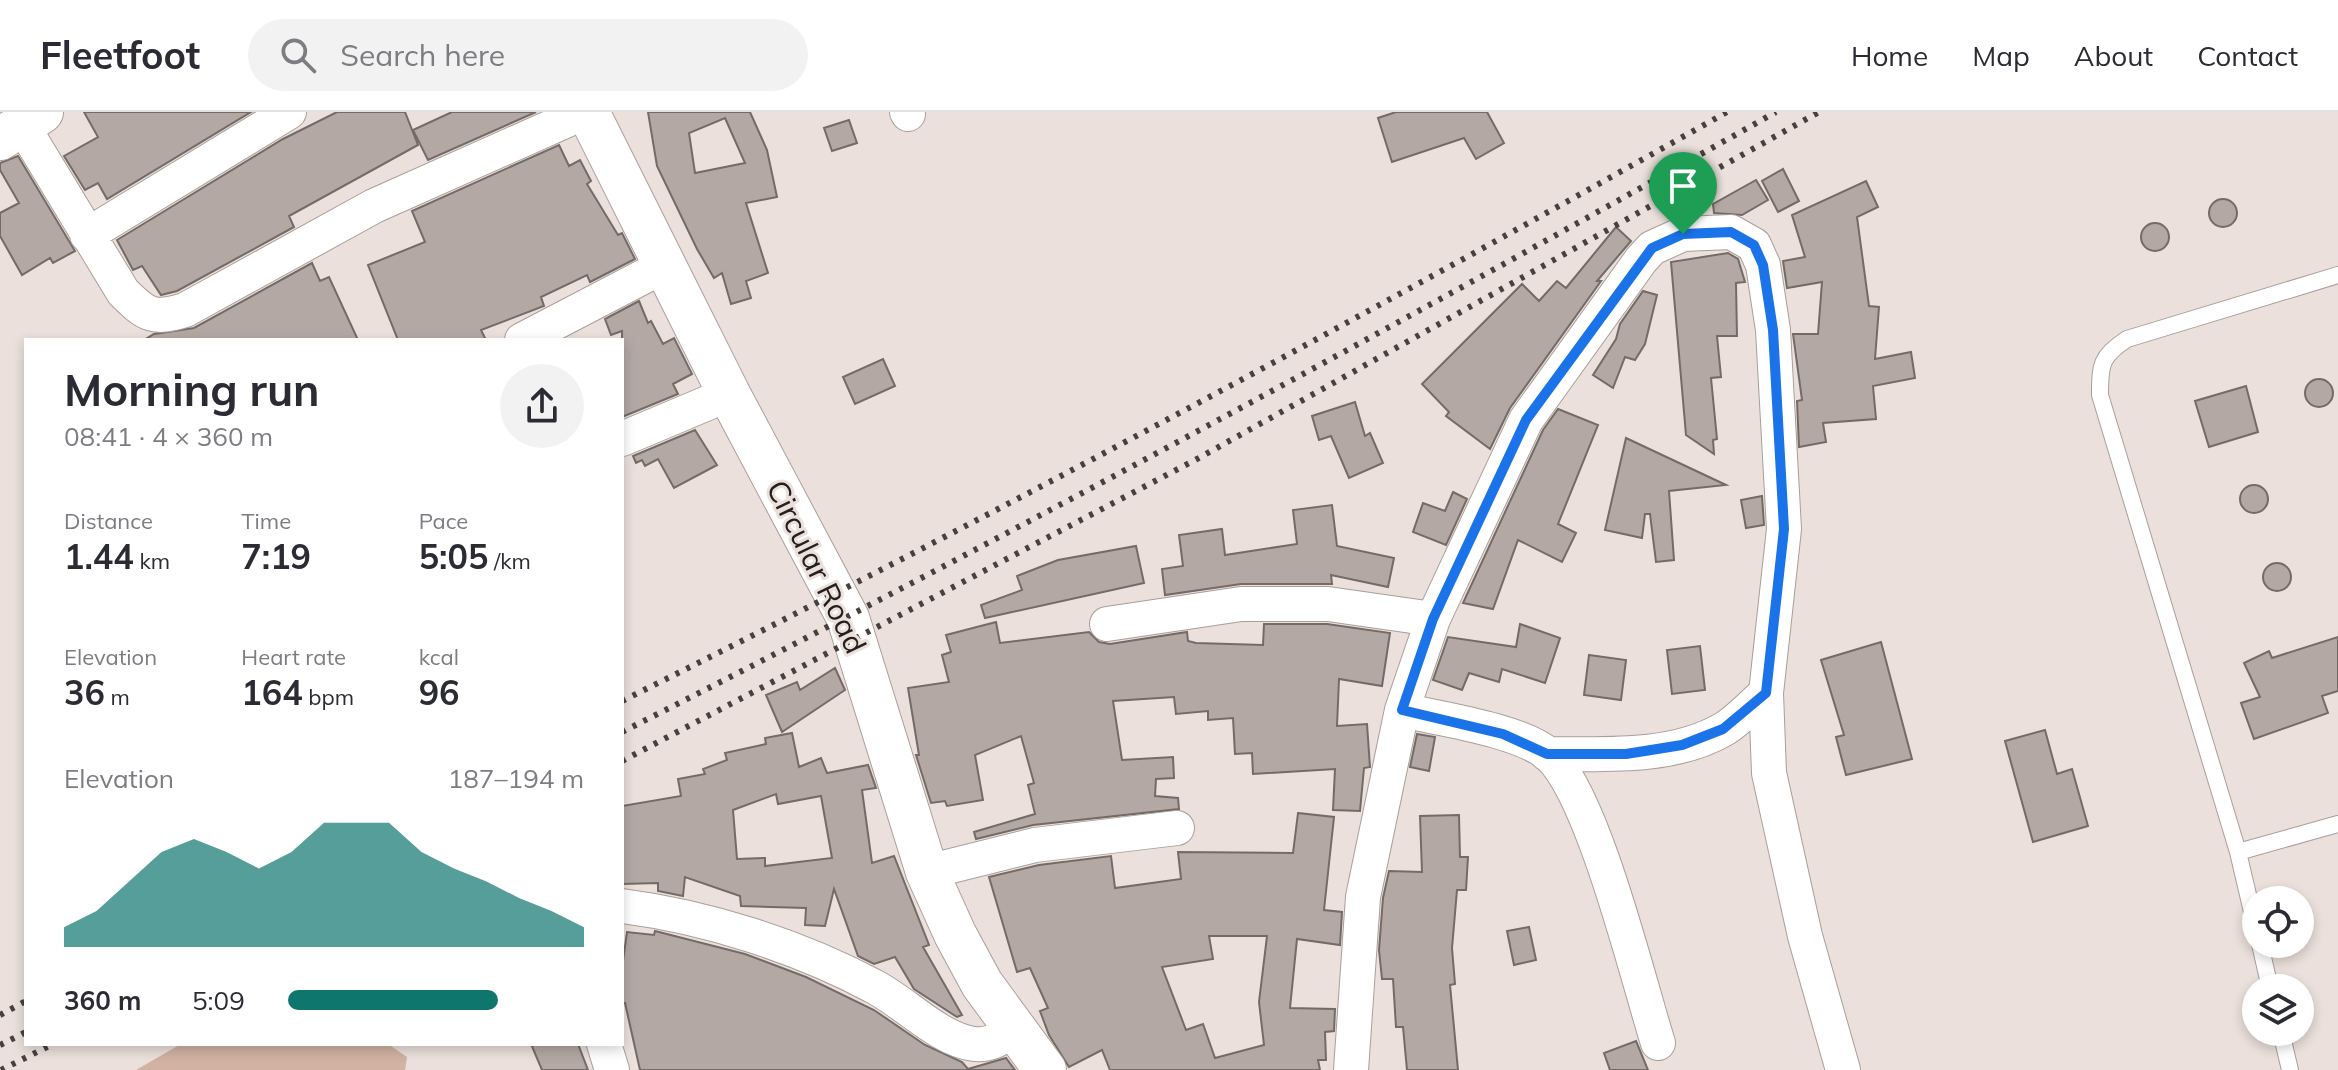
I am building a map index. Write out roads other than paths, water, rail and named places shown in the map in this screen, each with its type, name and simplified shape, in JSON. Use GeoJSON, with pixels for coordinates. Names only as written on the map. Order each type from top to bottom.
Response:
{"type":"FeatureCollection","features":[{"type":"Feature","properties":{"kind":"street"},"geometry":{"type":"LineString","coordinates":[[87,235],[289,112]]}},
{"type":"Feature","properties":{"kind":"street"},"geometry":{"type":"LineString","coordinates":[[21,125],[123,292],[143,312],[163,317],[185,310],[374,206],[586,112]]}},
{"type":"Feature","properties":{"kind":"street","name":"Circular Road"},"geometry":{"type":"LineString","coordinates":[[586,112],[729,394],[848,618],[927,872],[982,984],[1045,1070]]}},
{"type":"Feature","properties":{"kind":"street"},"geometry":{"type":"LineString","coordinates":[[1351,1070],[1363,897],[1402,710],[1433,619],[1526,420],[1641,260],[1652,248],[1683,234],[1731,232],[1754,245],[1763,265],[1773,330],[1784,529],[1766,693],[1769,773],[1805,936],[1843,1070]]}},
{"type":"Feature","properties":{"kind":"street"},"geometry":{"type":"LineString","coordinates":[[526,338],[664,266]]}},
{"type":"Feature","properties":{"kind":"street"},"geometry":{"type":"LineString","coordinates":[[624,438],[729,394]]}},
{"type":"Feature","properties":{"kind":"street"},"geometry":{"type":"LineString","coordinates":[[1107,624],[1241,604],[1328,604],[1433,619]]}},
{"type":"Feature","properties":{"kind":"street"},"geometry":{"type":"LineString","coordinates":[[1402,710],[1503,734],[1547,754],[1626,754],[1682,745],[1723,729],[1766,693]]}},
{"type":"Feature","properties":{"kind":"street"},"geometry":{"type":"LineString","coordinates":[[1547,754],[1576,794],[1596,844],[1658,1043]]}},
{"type":"Feature","properties":{"kind":"street"},"geometry":{"type":"LineString","coordinates":[[927,872],[1035,845],[1177,828]]}},
{"type":"Feature","properties":{"kind":"street"},"geometry":{"type":"LineString","coordinates":[[624,906],[744,934],[832,965],[877,988],[952,1036],[974,1044],[992,1043],[1014,1030]]}},
{"type":"Feature","properties":{"kind":"street"},"geometry":{"type":"LineString","coordinates":[[605,1046],[612,1070]]}},
{"type":"Feature","properties":{"kind":"lane"},"geometry":{"type":"LineString","coordinates":[[2246,886],[2100,395],[2100,371],[2106,353],[2127,339],[2338,275]]}},
{"type":"Feature","properties":{"kind":"lane"},"geometry":{"type":"LineString","coordinates":[[2238,852],[2338,824]]}},
{"type":"Feature","properties":{"kind":"lane"},"geometry":{"type":"LineString","coordinates":[[2284,1046],[2290,1070]]}},
{"type":"Feature","properties":{"kind":"railway"},"geometry":{"type":"LineString","coordinates":[[624,700],[1178,414],[1727,112]]}},
{"type":"Feature","properties":{"kind":"railway"},"geometry":{"type":"LineString","coordinates":[[624,731],[1203,428],[1776,112]]}},
{"type":"Feature","properties":{"kind":"railway"},"geometry":{"type":"LineString","coordinates":[[624,760],[1197,459],[1819,112]]}},
{"type":"Feature","properties":{"kind":"railway"},"geometry":{"type":"LineString","coordinates":[[0,1015],[24,1002]]}},
{"type":"Feature","properties":{"kind":"railway"},"geometry":{"type":"LineString","coordinates":[[0,1045],[24,1033]]}},
{"type":"Feature","properties":{"kind":"railway"},"geometry":{"type":"LineString","coordinates":[[1,1070],[49,1046]]}}]}
